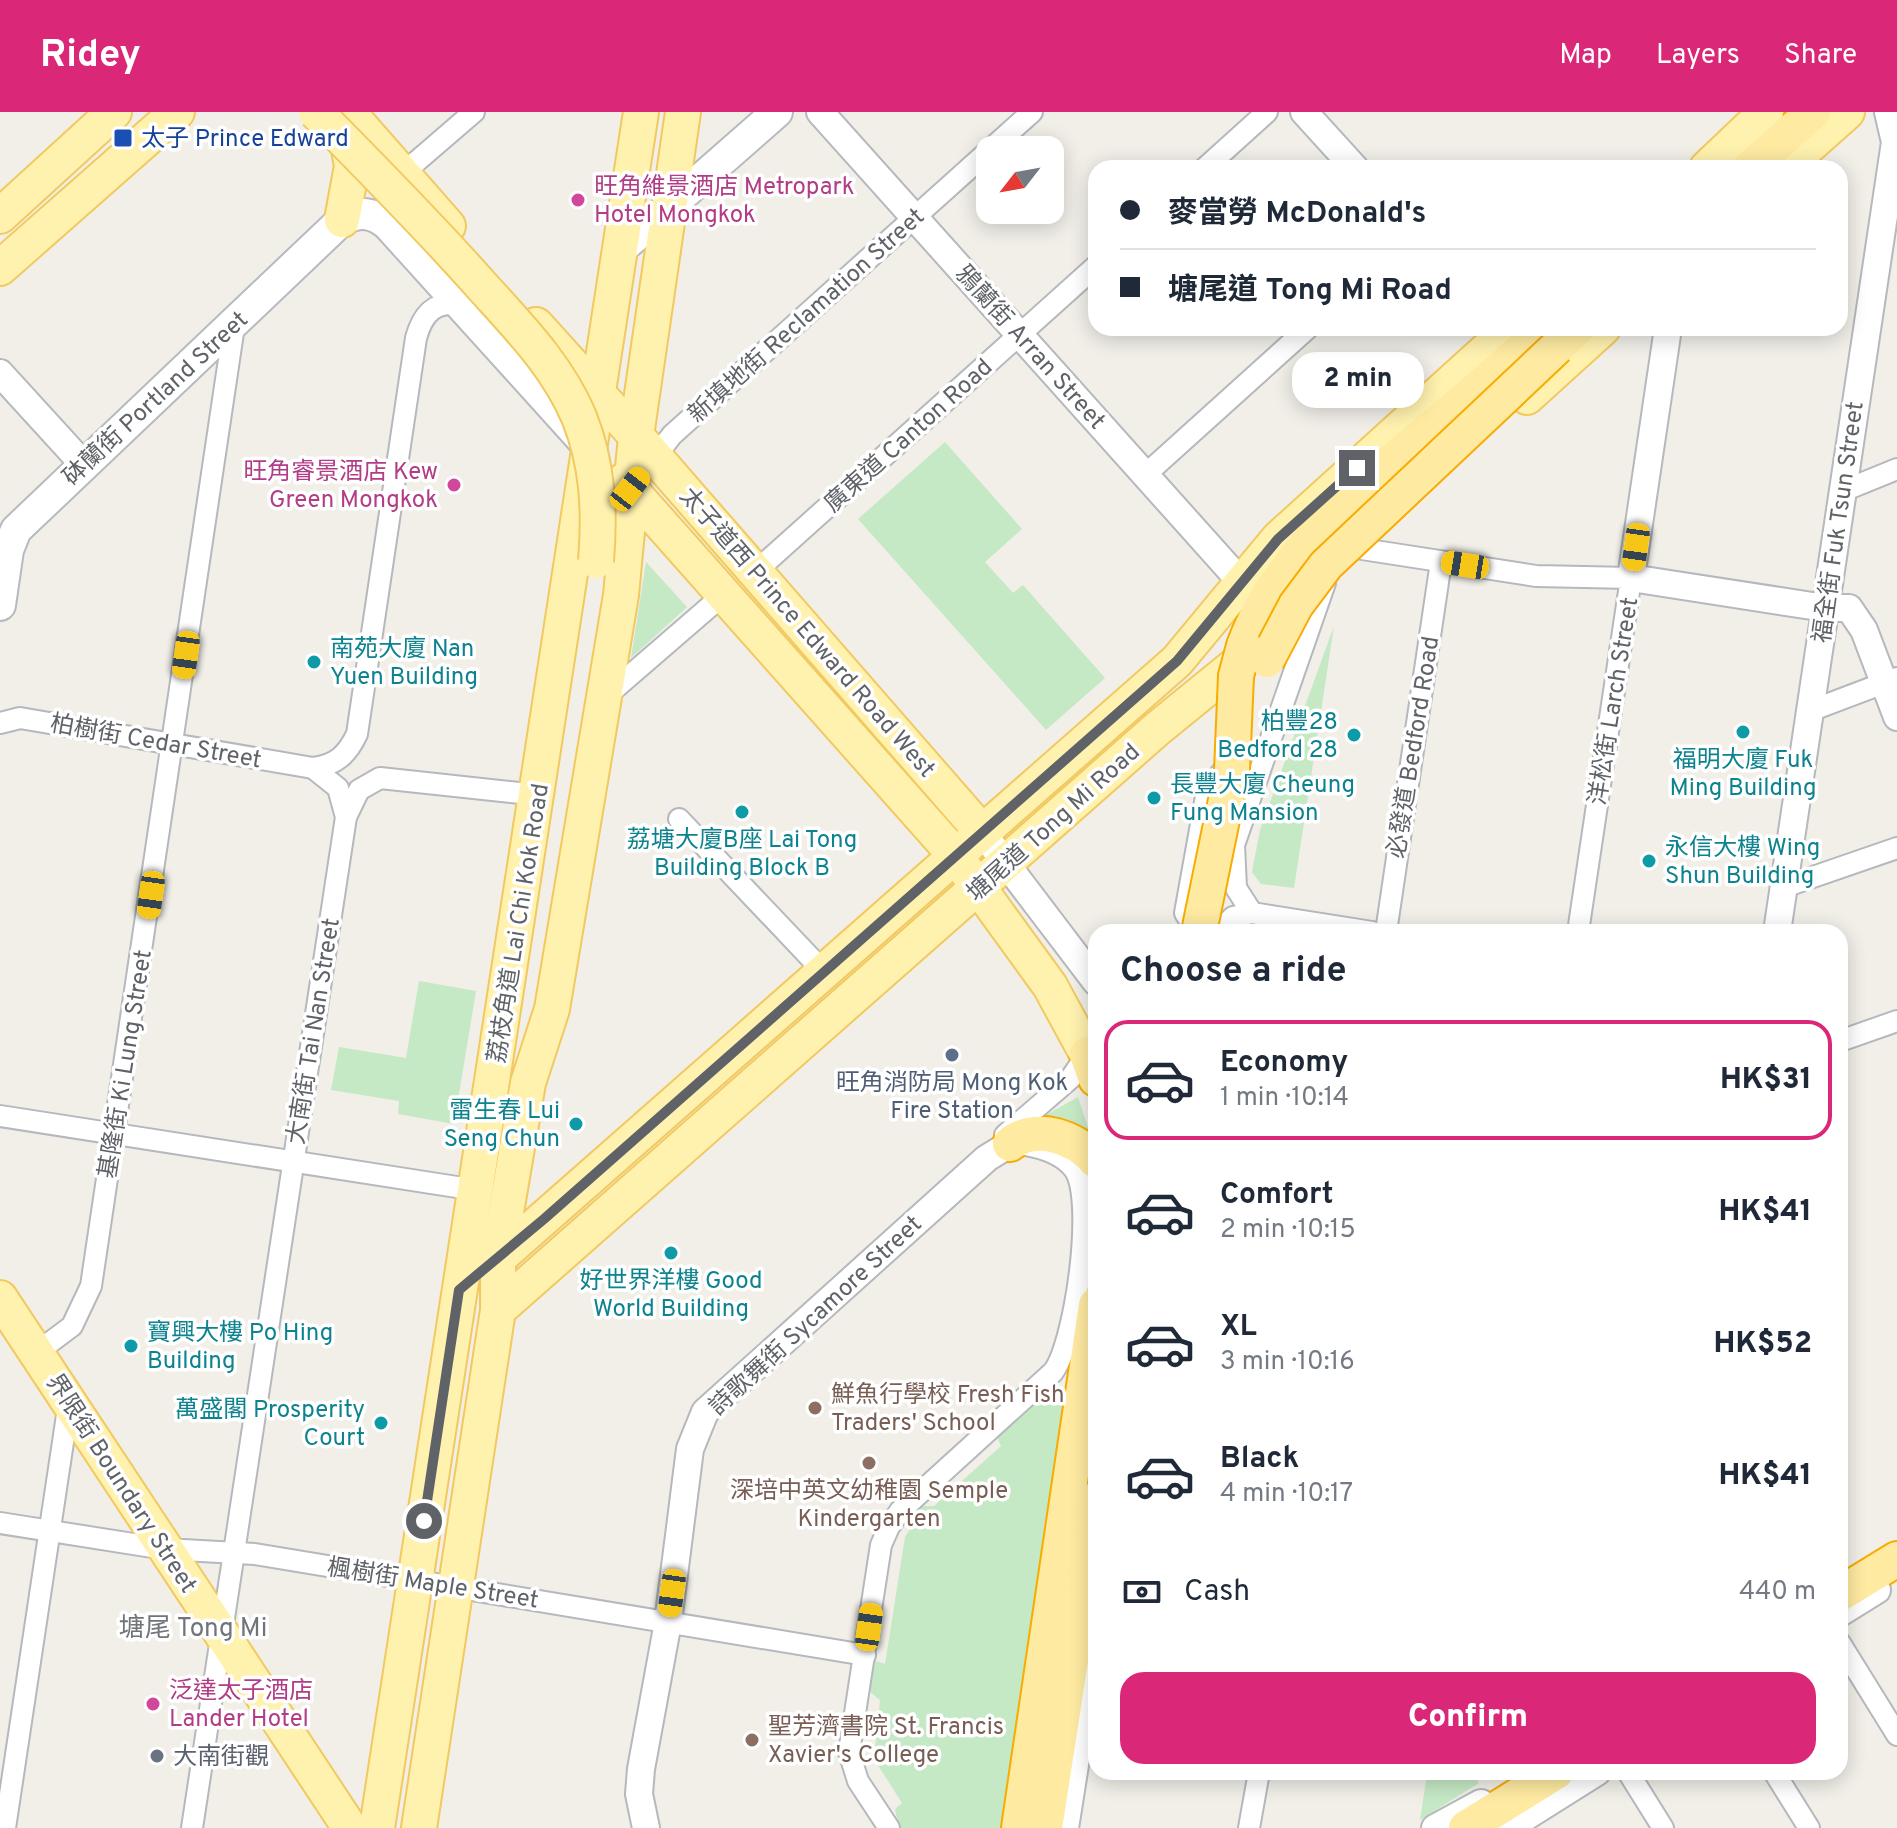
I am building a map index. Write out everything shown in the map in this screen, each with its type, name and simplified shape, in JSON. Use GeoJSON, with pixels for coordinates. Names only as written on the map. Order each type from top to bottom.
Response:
{"type":"FeatureCollection","features":[{"type":"Feature","properties":{"kind":"highway"},"geometry":{"type":"LineString","coordinates":[[1759,160],[1813,112]]}},
{"type":"Feature","properties":{"kind":"highway"},"geometry":{"type":"LineString","coordinates":[[1213,924],[1232,770],[1236,676],[1255,616],[1271,589],[1310,540],[1512,336]]}},
{"type":"Feature","properties":{"kind":"highway"},"geometry":{"type":"LineString","coordinates":[[1232,770],[1258,679],[1282,627],[1310,585],[1343,547],[1568,336]]}},
{"type":"Feature","properties":{"kind":"highway"},"geometry":{"type":"LineString","coordinates":[[999,1151],[1020,1136],[1036,1133],[1081,1146],[1088,1153]]}},
{"type":"Feature","properties":{"kind":"highway"},"geometry":{"type":"LineString","coordinates":[[1019,1828],[1022,1791],[1088,1358]]}},
{"type":"Feature","properties":{"kind":"highway"},"geometry":{"type":"LineString","coordinates":[[1045,1828],[1088,1551]]}},
{"type":"Feature","properties":{"kind":"highway"},"geometry":{"type":"LineString","coordinates":[[1848,1589],[1897,1559]]}},
{"type":"Feature","properties":{"kind":"highway"},"geometry":{"type":"LineString","coordinates":[[1466,1828],[1543,1780]]}},
{"type":"Feature","properties":{"kind":"main road"},"geometry":{"type":"LineString","coordinates":[[0,268],[177,112]]}},
{"type":"Feature","properties":{"kind":"main road","name":"荔枝角道 Lai Chi Kok Road"},"geometry":{"type":"LineString","coordinates":[[316,112],[422,219],[543,354],[579,418],[590,452],[597,488],[596,561],[525,1003],[528,1083]]}},
{"type":"Feature","properties":{"kind":"main road"},"geometry":{"type":"LineString","coordinates":[[340,112],[352,166],[342,220]]}},
{"type":"Feature","properties":{"kind":"main road","name":"太子道西 Prince Edward Road West"},"geometry":{"type":"LineString","coordinates":[[348,112],[646,446],[982,832]]}},
{"type":"Feature","properties":{"kind":"main road","name":"荔枝角道 Lai Chi Kok Road"},"geometry":{"type":"LineString","coordinates":[[377,1828],[641,112]]}},
{"type":"Feature","properties":{"kind":"main road","name":"荔枝角道 Lai Chi Kok Road"},"geometry":{"type":"LineString","coordinates":[[419,1828],[498,1310],[498,1259],[528,1083],[552,1009],[628,545],[630,489],[646,446],[667,210],[683,112]]}},
{"type":"Feature","properties":{"kind":"main road"},"geometry":{"type":"LineString","coordinates":[[621,249],[777,112]]}},
{"type":"Feature","properties":{"kind":"main road"},"geometry":{"type":"LineString","coordinates":[[1715,160],[1766,112]]}},
{"type":"Feature","properties":{"kind":"main road"},"geometry":{"type":"LineString","coordinates":[[1793,160],[1847,112]]}},
{"type":"Feature","properties":{"kind":"main road"},"geometry":{"type":"LineString","coordinates":[[0,216],[116,114]]}},
{"type":"Feature","properties":{"kind":"main road","name":"太子道西 Prince Edward Road West"},"geometry":{"type":"LineString","coordinates":[[342,220],[366,213],[378,217],[630,489],[955,855],[1064,1008],[1088,1060]]}},
{"type":"Feature","properties":{"kind":"main road","name":"砵蘭街 Portland Street"},"geometry":{"type":"LineString","coordinates":[[1,596],[8,550],[16,530],[342,220]]}},
{"type":"Feature","properties":{"kind":"main road","name":"塘尾道 Tong Mi Road"},"geometry":{"type":"LineString","coordinates":[[459,1290],[1177,661],[1278,539],[1512,336]]}},
{"type":"Feature","properties":{"kind":"main road","name":"塘尾道 Tong Mi Road"},"geometry":{"type":"LineString","coordinates":[[498,1310],[1157,729],[1269,638],[1594,336]]}},
{"type":"Feature","properties":{"kind":"main road"},"geometry":{"type":"LineString","coordinates":[[569,582],[603,520],[630,489]]}},
{"type":"Feature","properties":{"kind":"main road","name":"界限街 Boundary Street"},"geometry":{"type":"LineString","coordinates":[[0,1298],[350,1828]]}},
{"type":"Feature","properties":{"kind":"street"},"geometry":{"type":"LineString","coordinates":[[402,174],[474,112]]}},
{"type":"Feature","properties":{"kind":"street","name":"鴉蘭街 Arran Street"},"geometry":{"type":"LineString","coordinates":[[820,112],[1242,583]]}},
{"type":"Feature","properties":{"kind":"street","name":"新填地街 Reclamation Street"},"geometry":{"type":"LineString","coordinates":[[646,446],[672,435],[1032,112]]}},
{"type":"Feature","properties":{"kind":"street"},"geometry":{"type":"LineString","coordinates":[[1214,160],[1267,112]]}},
{"type":"Feature","properties":{"kind":"street"},"geometry":{"type":"LineString","coordinates":[[1304,112],[1348,160]]}},
{"type":"Feature","properties":{"kind":"street","name":"福全街 Fuk Tsun Street"},"geometry":{"type":"LineString","coordinates":[[1778,924],[1895,142],[1888,112]]}},
{"type":"Feature","properties":{"kind":"street","name":"廣東道 Canton Road"},"geometry":{"type":"LineString","coordinates":[[755,572],[1088,273]]}},
{"type":"Feature","properties":{"kind":"street"},"geometry":{"type":"LineString","coordinates":[[313,768],[335,763],[357,734],[419,325],[434,306],[447,302],[462,305]]}},
{"type":"Feature","properties":{"kind":"street","name":"基隆街 Ki Lung Street"},"geometry":{"type":"LineString","coordinates":[[36,1353],[72,1326],[87,1300],[116,1134],[234,326]]}},
{"type":"Feature","properties":{"kind":"street"},"geometry":{"type":"LineString","coordinates":[[1145,475],[1299,336]]}},
{"type":"Feature","properties":{"kind":"street","name":"洋松街 Larch Street"},"geometry":{"type":"LineString","coordinates":[[1579,924],[1667,336]]}},
{"type":"Feature","properties":{"kind":"street"},"geometry":{"type":"LineString","coordinates":[[0,373],[84,465]]}},
{"type":"Feature","properties":{"kind":"street"},"geometry":{"type":"LineString","coordinates":[[1843,491],[1897,469]]}},
{"type":"Feature","properties":{"kind":"street"},"geometry":{"type":"LineString","coordinates":[[1362,549],[1536,576],[1631,578],[1825,608],[1843,606],[1854,611],[1891,680],[1897,717]]}},
{"type":"Feature","properties":{"kind":"street","name":"必發道 Bedford Road"},"geometry":{"type":"LineString","coordinates":[[1387,924],[1441,562]]}},
{"type":"Feature","properties":{"kind":"street"},"geometry":{"type":"LineString","coordinates":[[1252,913],[1236,888],[1232,860],[1325,583]]}},
{"type":"Feature","properties":{"kind":"street"},"geometry":{"type":"LineString","coordinates":[[603,699],[722,596]]}},
{"type":"Feature","properties":{"kind":"street"},"geometry":{"type":"LineString","coordinates":[[1810,711],[1891,680]]}},
{"type":"Feature","properties":{"kind":"street","name":"柏樹街 Cedar Street"},"geometry":{"type":"LineString","coordinates":[[0,723],[20,718],[313,768]]}},
{"type":"Feature","properties":{"kind":"street"},"geometry":{"type":"LineString","coordinates":[[1199,924],[1185,913],[1207,791],[1234,763],[1266,753]]}},
{"type":"Feature","properties":{"kind":"street"},"geometry":{"type":"LineString","coordinates":[[313,768],[338,788],[346,817]]}},
{"type":"Feature","properties":{"kind":"street"},"geometry":{"type":"LineString","coordinates":[[346,817],[359,790],[380,778],[538,795]]}},
{"type":"Feature","properties":{"kind":"street","name":"大南街 Tai Nan Street"},"geometry":{"type":"LineString","coordinates":[[192,1828],[346,817]]}},
{"type":"Feature","properties":{"kind":"street"},"geometry":{"type":"LineString","coordinates":[[679,819],[824,972]]}},
{"type":"Feature","properties":{"kind":"street","name":"太子道西 Prince Edward Road West"},"geometry":{"type":"LineString","coordinates":[[982,832],[1088,971]]}},
{"type":"Feature","properties":{"kind":"street"},"geometry":{"type":"LineString","coordinates":[[1784,887],[1897,848]]}},
{"type":"Feature","properties":{"kind":"street"},"geometry":{"type":"LineString","coordinates":[[1222,924],[1233,917],[1252,913],[1321,924]]}},
{"type":"Feature","properties":{"kind":"street"},"geometry":{"type":"LineString","coordinates":[[1848,1038],[1897,1021]]}},
{"type":"Feature","properties":{"kind":"street","name":"詩歌舞街 Sycamore Street"},"geometry":{"type":"LineString","coordinates":[[646,1828],[639,1782],[668,1622],[690,1449],[705,1412],[999,1151],[1003,1137],[1071,1078],[1088,1068]]}},
{"type":"Feature","properties":{"kind":"street"},"geometry":{"type":"LineString","coordinates":[[0,1116],[476,1190]]}},
{"type":"Feature","properties":{"kind":"street"},"geometry":{"type":"LineString","coordinates":[[889,1828],[858,1781],[849,1752],[881,1545],[900,1511],[1032,1393],[1064,1359],[1085,1218],[1082,1186],[1074,1170],[1060,1157],[1043,1149],[999,1151]]}},
{"type":"Feature","properties":{"kind":"street"},"geometry":{"type":"LineString","coordinates":[[5,1828],[69,1402]]}},
{"type":"Feature","properties":{"kind":"street","name":"楓樹街 Maple Street"},"geometry":{"type":"LineString","coordinates":[[0,1523],[165,1549],[232,1551],[865,1655]]}},
{"type":"Feature","properties":{"kind":"street"},"geometry":{"type":"LineString","coordinates":[[1848,1579],[1897,1548]]}},
{"type":"Feature","properties":{"kind":"street"},"geometry":{"type":"LineString","coordinates":[[1848,1608],[1897,1578]]}},
{"type":"Feature","properties":{"kind":"street"},"geometry":{"type":"LineString","coordinates":[[1848,1656],[1897,1735]]}},
{"type":"Feature","properties":{"kind":"street"},"geometry":{"type":"LineString","coordinates":[[1065,1828],[1088,1707]]}},
{"type":"Feature","properties":{"kind":"street"},"geometry":{"type":"LineString","coordinates":[[1249,1828],[1258,1780]]}},
{"type":"Feature","properties":{"kind":"street"},"geometry":{"type":"LineString","coordinates":[[1435,1828],[1519,1780]]}},
{"type":"Feature","properties":{"kind":"street"},"geometry":{"type":"LineString","coordinates":[[1508,1828],[1584,1780]]}},
{"type":"Feature","properties":{"kind":"street"},"geometry":{"type":"LineString","coordinates":[[1633,1780],[1663,1828]]}},
{"type":"Feature","properties":{"kind":"street"},"geometry":{"type":"LineString","coordinates":[[1779,1780],[1809,1828]]}},
{"type":"Feature","properties":{"kind":"green space"},"geometry":{"type":"Polygon","coordinates":[[[945,442],[1022,529],[985,562],[1013,593],[1023,585],[1105,678],[1046,730],[858,519],[945,442]]]}},
{"type":"Feature","properties":{"kind":"green space"},"geometry":{"type":"Polygon","coordinates":[[[646,562],[687,607],[631,658],[646,562]]]}},
{"type":"Feature","properties":{"kind":"green space"},"geometry":{"type":"Polygon","coordinates":[[[1334,626],[1294,888],[1261,884],[1252,872],[1260,830],[1334,626]]]}},
{"type":"Feature","properties":{"kind":"green space"},"geometry":{"type":"Polygon","coordinates":[[[419,981],[476,991],[454,1124],[398,1114],[399,1101],[331,1090],[339,1047],[406,1058],[419,981]]]}},
{"type":"Feature","properties":{"kind":"green space"},"geometry":{"type":"Polygon","coordinates":[[[1078,1097],[1088,1128],[1088,1141],[1039,1119],[1078,1097]]]}},
{"type":"Feature","properties":{"kind":"green space"},"geometry":{"type":"Polygon","coordinates":[[[1038,1395],[1058,1396],[1071,1406],[1043,1828],[899,1828],[895,1809],[902,1803],[874,1759],[880,1700],[870,1692],[873,1660],[885,1664],[905,1537],[912,1526],[917,1506],[934,1506],[1001,1446],[997,1437],[1038,1395]]]}},
{"type":"Feature","properties":{"kind":"green space"},"geometry":{"type":"Polygon","coordinates":[[[1426,1780],[1477,1780],[1479,1783],[1420,1820],[1426,1780]]]}},
{"type":"Feature","properties":{"kind":"place","name":"太子 Prince Edward"},"geometry":{"type":"Point","coordinates":[123,138]}},
{"type":"Feature","properties":{"kind":"place","name":"旺角維景酒店 Metropark Hotel Mongkok"},"geometry":{"type":"Point","coordinates":[578,200]}},
{"type":"Feature","properties":{"kind":"place","name":"旺角睿景酒店 Kew Green Mongkok"},"geometry":{"type":"Point","coordinates":[454,485]}},
{"type":"Feature","properties":{"kind":"place","name":"南苑大廈 Nan Yuen Building"},"geometry":{"type":"Point","coordinates":[314,662]}},
{"type":"Feature","properties":{"kind":"place","name":"福明大廈 Fuk Ming Building"},"geometry":{"type":"Point","coordinates":[1743,732]}},
{"type":"Feature","properties":{"kind":"place","name":"柏豐28 Bedford 28"},"geometry":{"type":"Point","coordinates":[1354,735]}},
{"type":"Feature","properties":{"kind":"place","name":"長豐大廈 Cheung Fung Mansion"},"geometry":{"type":"Point","coordinates":[1154,798]}},
{"type":"Feature","properties":{"kind":"place","name":"荔塘大廈B座 Lai Tong Building Block B"},"geometry":{"type":"Point","coordinates":[742,812]}},
{"type":"Feature","properties":{"kind":"place","name":"永信大樓 Wing Shun Building"},"geometry":{"type":"Point","coordinates":[1649,861]}},
{"type":"Feature","properties":{"kind":"place","name":"旺角消防局 Mong Kok Fire Station"},"geometry":{"type":"Point","coordinates":[952,1055]}},
{"type":"Feature","properties":{"kind":"place","name":"雷生春 Lui Seng Chun"},"geometry":{"type":"Point","coordinates":[576,1124]}},
{"type":"Feature","properties":{"kind":"place","name":"好世界洋樓 Good World Building"},"geometry":{"type":"Point","coordinates":[671,1253]}},
{"type":"Feature","properties":{"kind":"place","name":"寶興大樓 Po Hing Building"},"geometry":{"type":"Point","coordinates":[131,1346]}},
{"type":"Feature","properties":{"kind":"place","name":"鮮魚行學校 Fresh Fish Traders' School"},"geometry":{"type":"Point","coordinates":[815,1408]}},
{"type":"Feature","properties":{"kind":"place","name":"萬盛閣 Prosperity Court"},"geometry":{"type":"Point","coordinates":[381,1423]}},
{"type":"Feature","properties":{"kind":"place","name":"深培中英文幼稚園 Semple Kindergarten"},"geometry":{"type":"Point","coordinates":[869,1463]}},
{"type":"Feature","properties":{"kind":"place","name":"泛達太子酒店 Lander Hotel"},"geometry":{"type":"Point","coordinates":[153,1704]}},
{"type":"Feature","properties":{"kind":"place","name":"聖芳濟書院 St. Francis Xavier's College"},"geometry":{"type":"Point","coordinates":[752,1740]}},
{"type":"Feature","properties":{"kind":"place","name":"大南街觀"},"geometry":{"type":"Point","coordinates":[157,1756]}},
{"type":"Feature","properties":{"kind":"district","name":"塘尾 Tong Mi"},"geometry":{"type":"Point","coordinates":[193,1627]}},
{"type":"Feature","properties":{"kind":"route"},"geometry":{"type":"LineString","coordinates":[[424,1521],[459,1290],[544,1219],[1177,661],[1278,539],[1357,468]]}}]}
